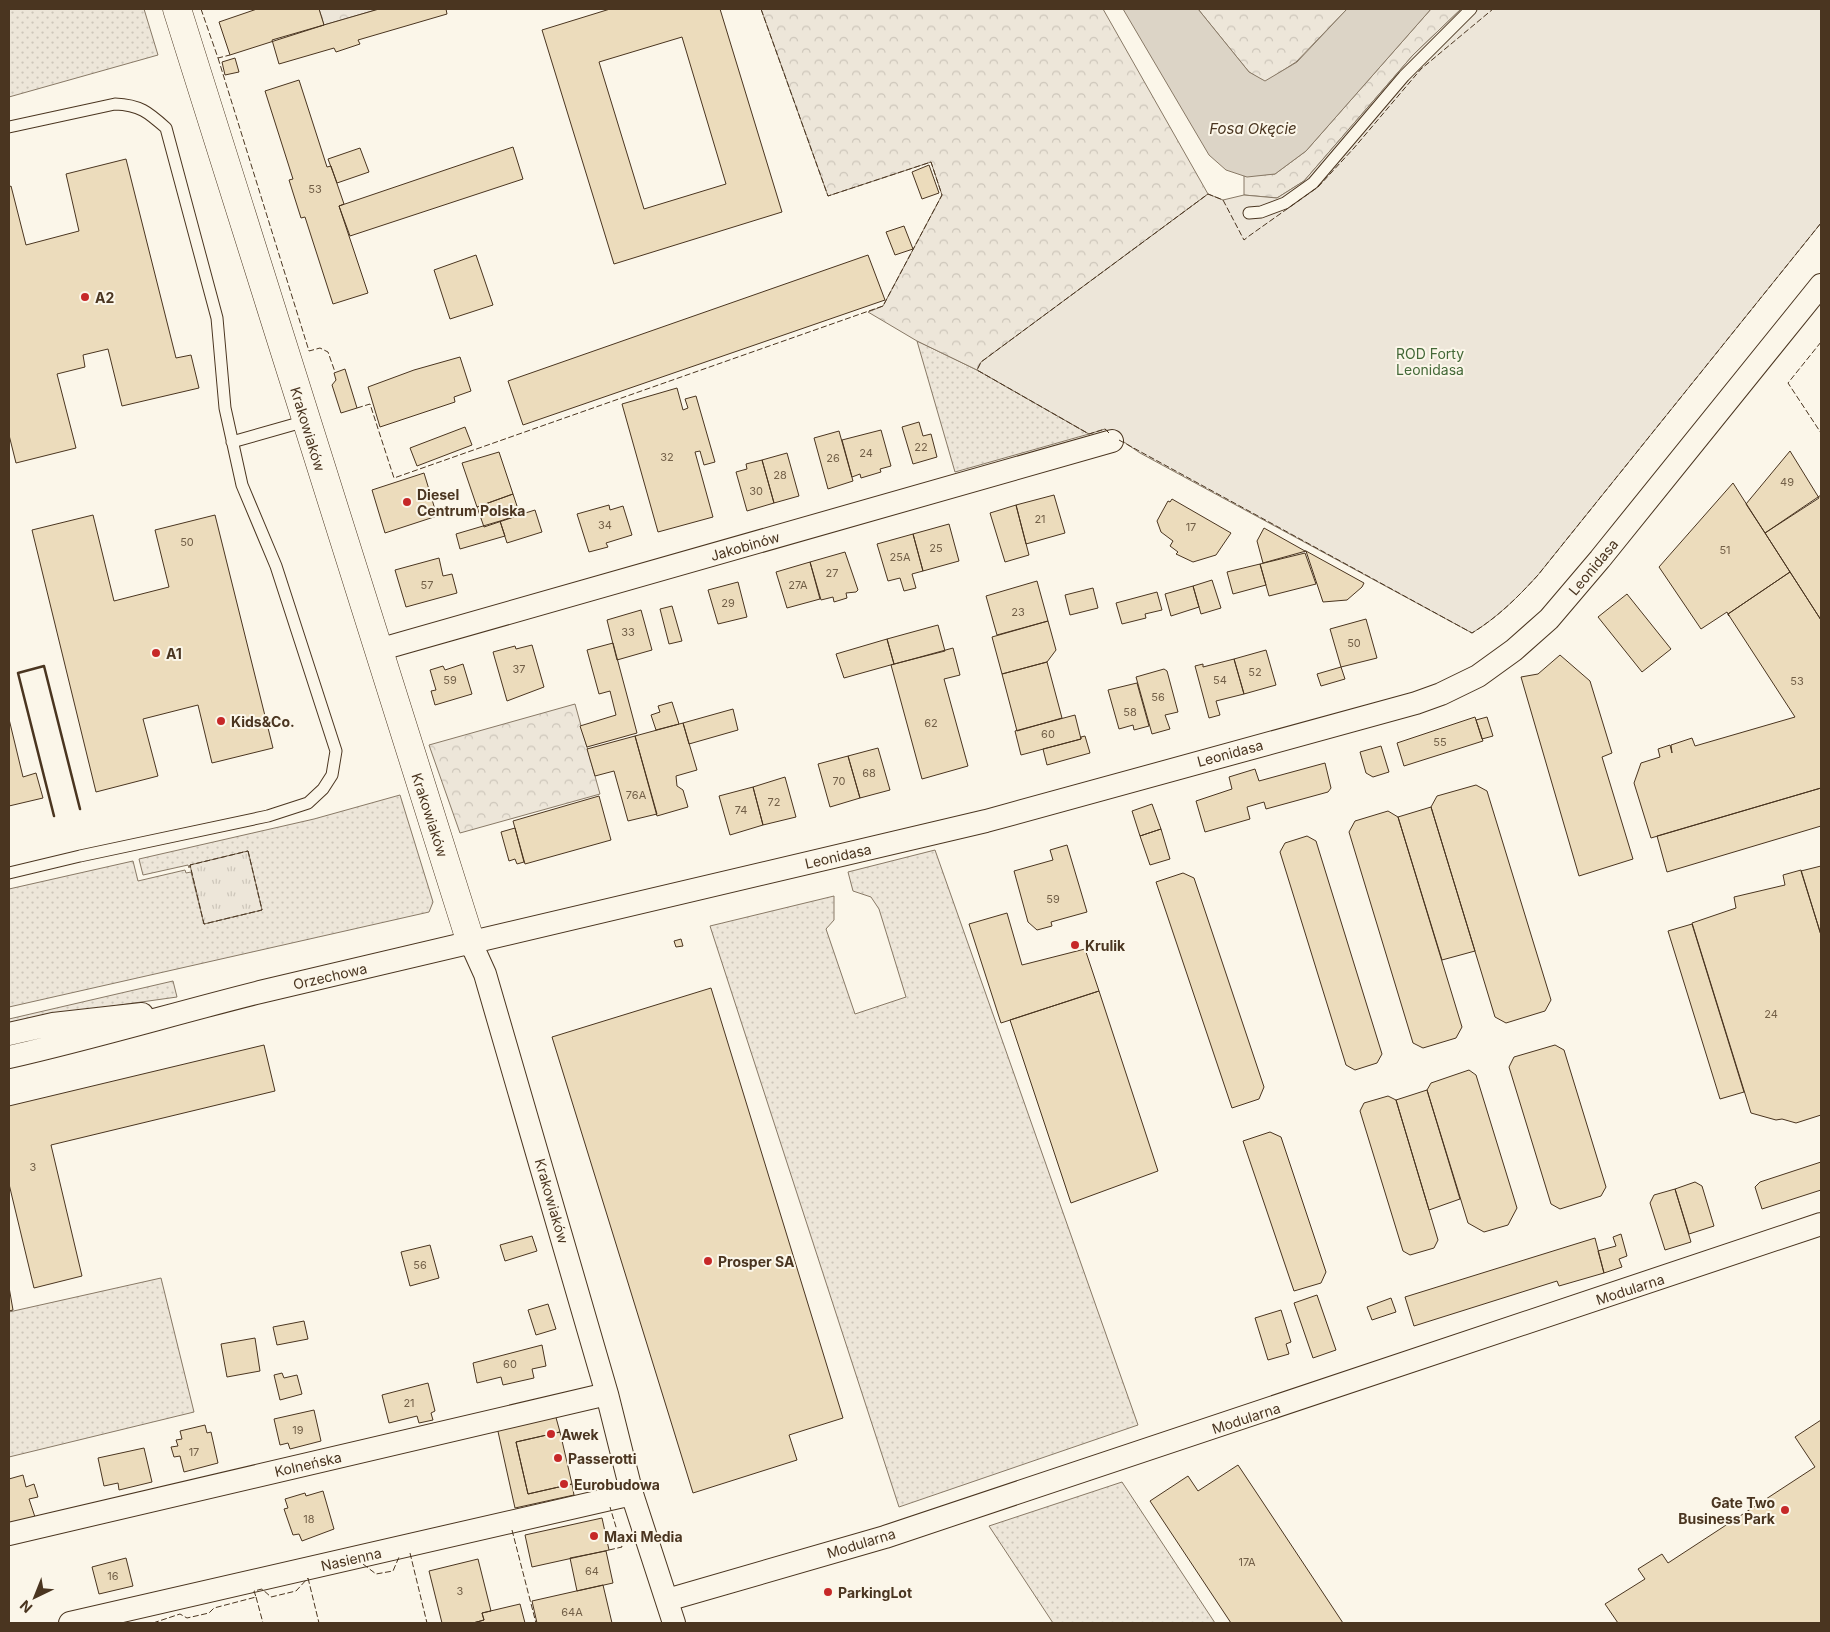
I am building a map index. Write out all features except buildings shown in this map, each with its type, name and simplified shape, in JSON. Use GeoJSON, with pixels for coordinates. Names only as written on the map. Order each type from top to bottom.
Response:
{"type":"FeatureCollection","features":[{"type":"Feature","properties":{"kind":"street","name":"Krakowiaków"},"geometry":{"type":"LineString","coordinates":[[177,9],[470,943],[485,974],[607,1394],[632,1494],[674,1623]]}},
{"type":"Feature","properties":{"kind":"street","name":"Leonidasa"},"geometry":{"type":"LineString","coordinates":[[470,943],[986,821],[1416,704],[1458,687],[1498,663],[1549,619],[1600,559],[1821,284]]}},
{"type":"Feature","properties":{"kind":"street","name":"Jakobinów"},"geometry":{"type":"LineString","coordinates":[[378,650],[1112,441]]}},
{"type":"Feature","properties":{"kind":"street","name":"Orzechowa"},"geometry":{"type":"LineString","coordinates":[[9,1057],[109,1033],[190,1009],[470,943]]}},
{"type":"Feature","properties":{"kind":"street","name":"Orzechowa"},"geometry":{"type":"LineString","coordinates":[[9,1034],[106,1017],[190,1009]]}},
{"type":"Feature","properties":{"kind":"street","name":"Modularna"},"geometry":{"type":"LineString","coordinates":[[667,1600],[884,1537],[1821,1224]]}},
{"type":"Feature","properties":{"kind":"street","name":"Kolneńska"},"geometry":{"type":"LineString","coordinates":[[9,1534],[607,1394]]}},
{"type":"Feature","properties":{"kind":"street","name":"Nasienna"},"geometry":{"type":"LineString","coordinates":[[70,1623],[632,1494]]}},
{"type":"Feature","properties":{"kind":"lane"},"geometry":{"type":"LineString","coordinates":[[1249,213],[1261,212],[1285,203],[1313,183],[1404,76],[1471,9]]}},
{"type":"Feature","properties":{"kind":"lane"},"geometry":{"type":"LineString","coordinates":[[9,127],[115,104],[132,104],[148,111],[166,128],[217,318],[224,408],[242,485],[276,566],[336,751],[332,775],[323,789],[308,803],[268,816],[9,873]]}},
{"type":"Feature","properties":{"kind":"lane"},"geometry":{"type":"LineString","coordinates":[[232,442],[306,421]]}},
{"type":"Feature","properties":{"kind":"green space"},"geometry":{"type":"Polygon","coordinates":[[[9,9],[144,9],[158,55],[9,97],[9,9]]]}},
{"type":"Feature","properties":{"kind":"green space"},"geometry":{"type":"Polygon","coordinates":[[[319,9],[379,9],[324,25],[319,9]]]}},
{"type":"Feature","properties":{"kind":"green space"},"geometry":{"type":"Polygon","coordinates":[[[761,9],[1103,9],[1208,194],[982,362],[977,370],[917,341],[868,312],[883,306],[942,195],[931,162],[828,196],[761,9]]]}},
{"type":"Feature","properties":{"kind":"green space"},"geometry":{"type":"Polygon","coordinates":[[[1198,9],[1347,9],[1296,62],[1265,82],[1249,72],[1198,9]]]}},
{"type":"Feature","properties":{"kind":"green space"},"geometry":{"type":"Polygon","coordinates":[[[1431,9],[1461,9],[1413,55],[1304,181],[1277,198],[1244,195],[1244,176],[1275,174],[1306,151],[1431,9]]]}},
{"type":"Feature","properties":{"kind":"green space","name":"ROD Forty Leonidasa"},"geometry":{"type":"Polygon","coordinates":[[[1461,9],[1821,9],[1821,223],[1538,575],[1507,606],[1472,633],[1140,453],[1105,429],[1089,434],[977,370],[981,362],[1208,194],[1223,200],[1244,195],[1277,198],[1304,181],[1413,55],[1461,9]]]}},
{"type":"Feature","properties":{"kind":"green space"},"geometry":{"type":"Polygon","coordinates":[[[917,341],[977,370],[1089,434],[955,472],[917,341]]]}},
{"type":"Feature","properties":{"kind":"green space"},"geometry":{"type":"Polygon","coordinates":[[[575,704],[600,794],[460,833],[429,745],[575,704]]]}},
{"type":"Feature","properties":{"kind":"green space"},"geometry":{"type":"Polygon","coordinates":[[[400,795],[433,902],[429,912],[9,1007],[9,889],[133,861],[138,881],[185,870],[186,873],[191,872],[204,924],[262,910],[248,851],[190,865],[189,868],[188,865],[143,875],[139,859],[314,819],[400,795]]]}},
{"type":"Feature","properties":{"kind":"green space"},"geometry":{"type":"Polygon","coordinates":[[[935,850],[1138,1425],[899,1507],[710,926],[834,896],[834,920],[826,929],[855,1014],[906,997],[879,909],[871,897],[853,891],[848,872],[935,850]]]}},
{"type":"Feature","properties":{"kind":"green space"},"geometry":{"type":"Polygon","coordinates":[[[248,851],[262,910],[204,924],[190,865],[248,851]]]}},
{"type":"Feature","properties":{"kind":"green space"},"geometry":{"type":"Polygon","coordinates":[[[173,981],[177,997],[70,1012],[9,1025],[9,1019],[173,981]]]}},
{"type":"Feature","properties":{"kind":"green space"},"geometry":{"type":"Polygon","coordinates":[[[161,1278],[194,1412],[9,1457],[9,1312],[161,1278]]]}},
{"type":"Feature","properties":{"kind":"green space"},"geometry":{"type":"Polygon","coordinates":[[[1122,1482],[1215,1623],[1053,1623],[989,1526],[1122,1482]]]}},
{"type":"Feature","properties":{"kind":"water","name":"Fosa Okęcie"},"geometry":{"type":"Polygon","coordinates":[[[1123,9],[1198,9],[1249,72],[1265,81],[1297,62],[1347,9],[1431,9],[1306,151],[1275,174],[1247,177],[1226,170],[1209,155],[1123,9]]]}},
{"type":"Feature","properties":{"kind":"fence"},"geometry":{"type":"LineString","coordinates":[[201,9],[218,58],[230,55]]}},
{"type":"Feature","properties":{"kind":"fence"},"geometry":{"type":"LineString","coordinates":[[357,408],[370,404],[394,478],[883,306],[942,195],[931,162],[828,196],[761,9]]}},
{"type":"Feature","properties":{"kind":"fence"},"geometry":{"type":"LineString","coordinates":[[1109,433],[1105,429],[1089,434],[977,370],[981,362],[1208,194],[1223,200],[1244,240],[1318,187],[1421,69],[1493,9]]}},
{"type":"Feature","properties":{"kind":"fence"},"geometry":{"type":"LineString","coordinates":[[218,58],[309,351],[320,348],[328,352],[335,372]]}},
{"type":"Feature","properties":{"kind":"fence"},"geometry":{"type":"LineString","coordinates":[[1119,440],[1472,633],[1507,606],[1538,575],[1821,223]]}},
{"type":"Feature","properties":{"kind":"fence"},"geometry":{"type":"LineString","coordinates":[[1821,342],[1788,383],[1821,433]]}},
{"type":"Feature","properties":{"kind":"fence"},"geometry":{"type":"LineString","coordinates":[[248,851],[262,910],[204,924],[190,865],[248,851]]}},
{"type":"Feature","properties":{"kind":"fence"},"geometry":{"type":"LineString","coordinates":[[609,1550],[622,1547],[610,1507]]}},
{"type":"Feature","properties":{"kind":"fence"},"geometry":{"type":"LineString","coordinates":[[512,1530],[536,1623]]}},
{"type":"Feature","properties":{"kind":"fence"},"geometry":{"type":"LineString","coordinates":[[410,1553],[427,1623]]}},
{"type":"Feature","properties":{"kind":"fence"},"geometry":{"type":"LineString","coordinates":[[363,1564],[376,1574],[393,1571],[399,1557]]}},
{"type":"Feature","properties":{"kind":"fence"},"geometry":{"type":"LineString","coordinates":[[308,1578],[319,1623]]}},
{"type":"Feature","properties":{"kind":"fence"},"geometry":{"type":"LineString","coordinates":[[153,1623],[180,1614],[187,1618],[209,1613],[214,1608],[256,1597],[254,1591],[262,1589],[271,1597],[296,1591],[308,1578]]}},
{"type":"Feature","properties":{"kind":"fence"},"geometry":{"type":"LineString","coordinates":[[256,1597],[263,1623]]}},
{"type":"Feature","properties":{"kind":"wall"},"geometry":{"type":"LineString","coordinates":[[54,816],[18,673],[44,666],[80,809]]}},
{"type":"Feature","properties":{"kind":"place","name":"A2"},"geometry":{"type":"Point","coordinates":[85,297]}},
{"type":"Feature","properties":{"kind":"place","name":"Diesel Centrum Polska"},"geometry":{"type":"Point","coordinates":[407,502]}},
{"type":"Feature","properties":{"kind":"place","name":"A1"},"geometry":{"type":"Point","coordinates":[156,653]}},
{"type":"Feature","properties":{"kind":"place","name":"Kids&Co."},"geometry":{"type":"Point","coordinates":[221,721]}},
{"type":"Feature","properties":{"kind":"place","name":"Krulik"},"geometry":{"type":"Point","coordinates":[1075,945]}},
{"type":"Feature","properties":{"kind":"place","name":"Prosper SA"},"geometry":{"type":"Point","coordinates":[708,1261]}},
{"type":"Feature","properties":{"kind":"place","name":"Awek"},"geometry":{"type":"Point","coordinates":[551,1434]}},
{"type":"Feature","properties":{"kind":"place","name":"Passerotti"},"geometry":{"type":"Point","coordinates":[558,1458]}},
{"type":"Feature","properties":{"kind":"place","name":"Eurobudowa"},"geometry":{"type":"Point","coordinates":[564,1484]}},
{"type":"Feature","properties":{"kind":"place","name":"Gate Two Business Park"},"geometry":{"type":"Point","coordinates":[1785,1510]}},
{"type":"Feature","properties":{"kind":"place","name":"Maxi Media"},"geometry":{"type":"Point","coordinates":[594,1536]}},
{"type":"Feature","properties":{"kind":"place","name":"ParkingLot"},"geometry":{"type":"Point","coordinates":[828,1592]}}]}
